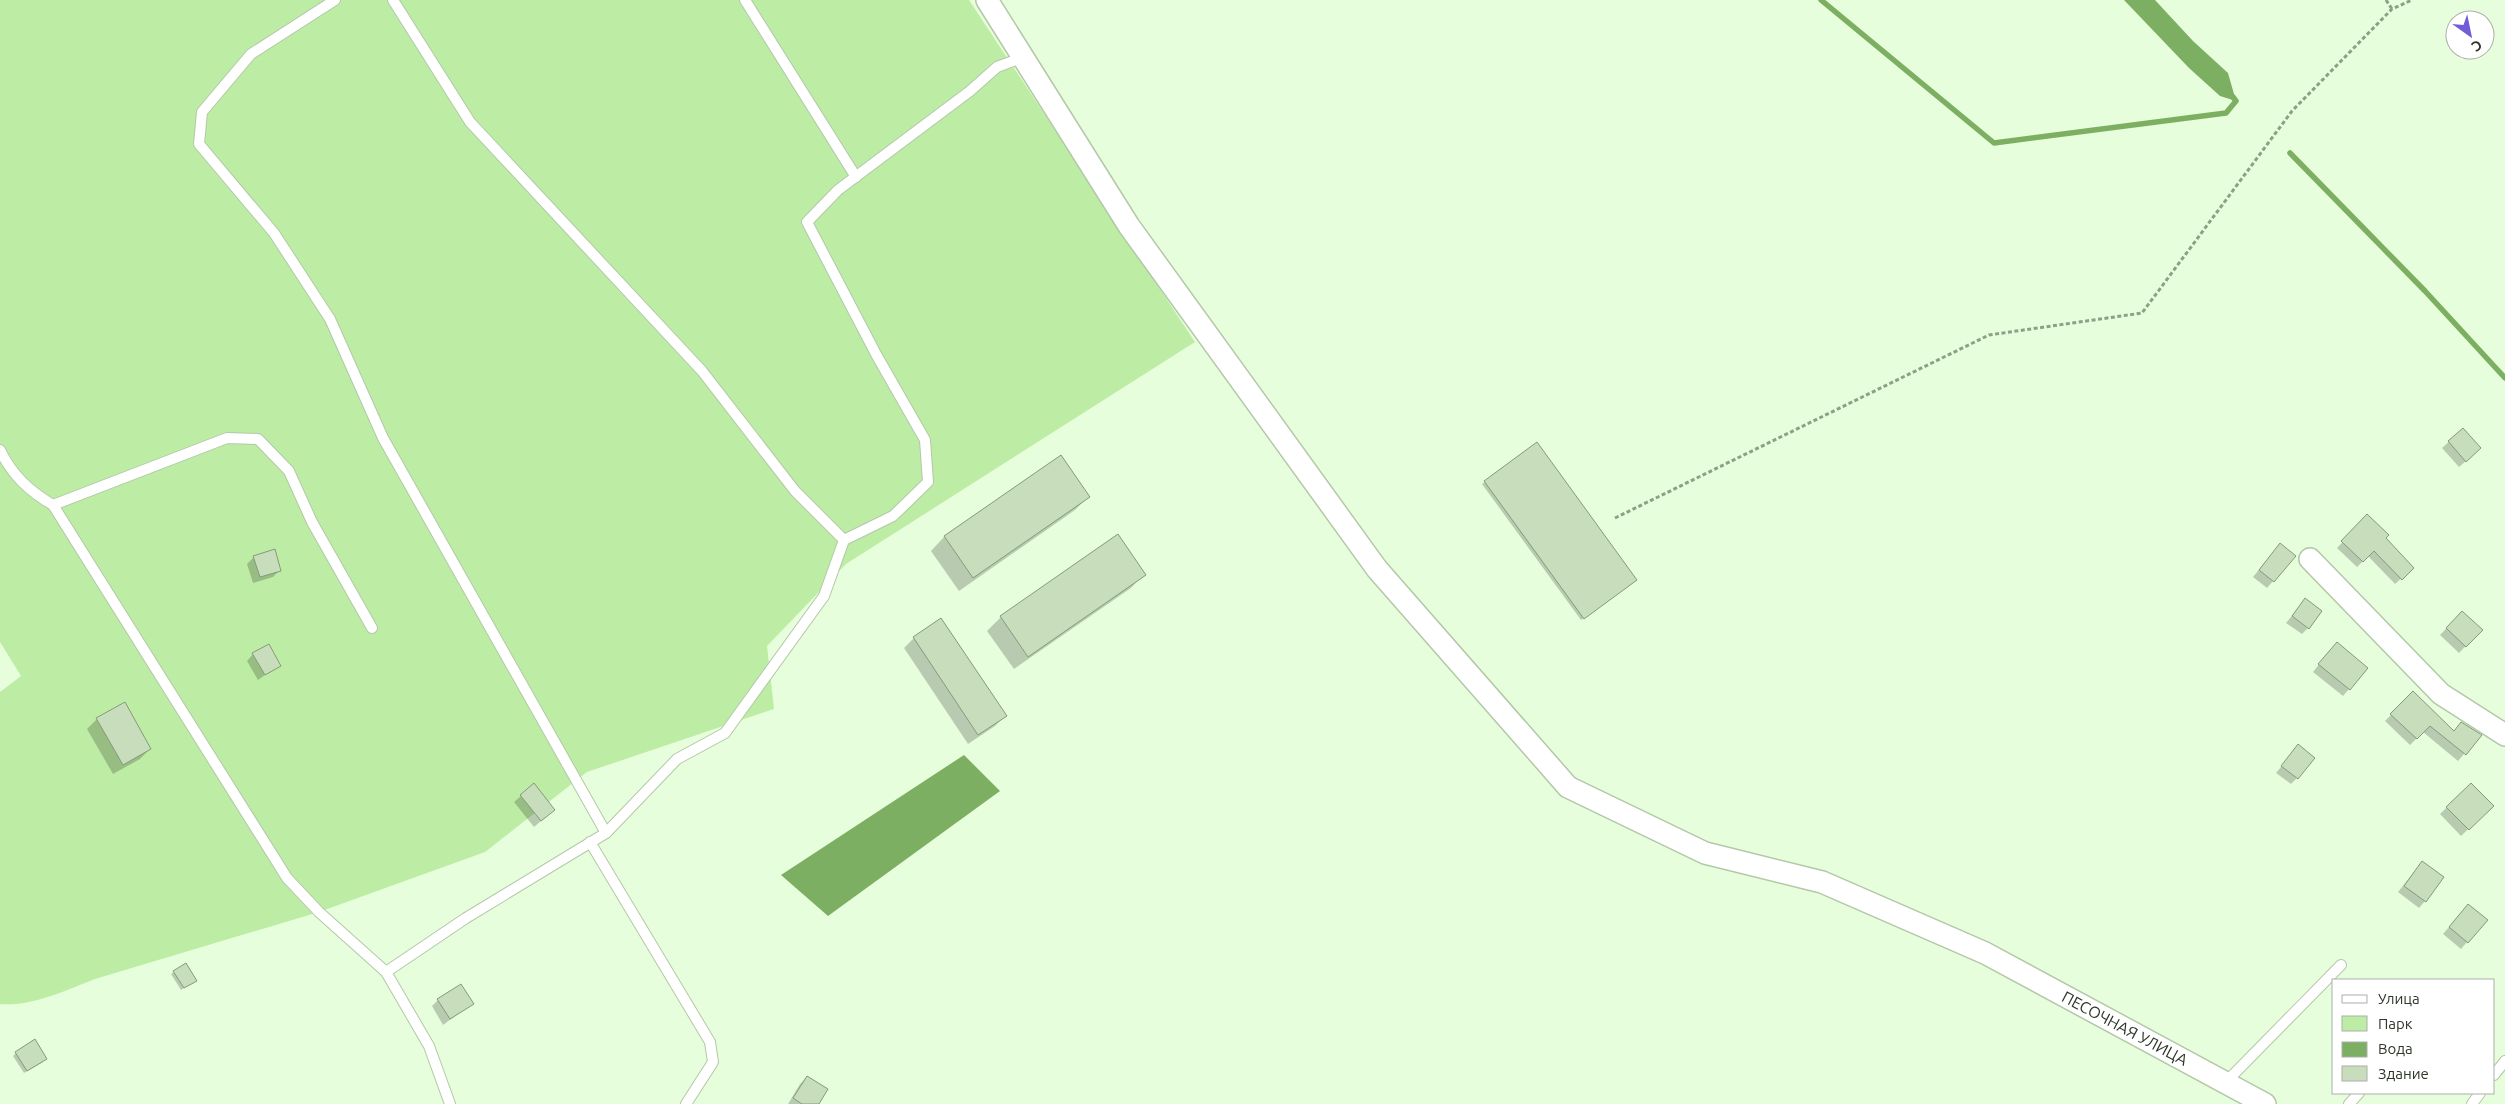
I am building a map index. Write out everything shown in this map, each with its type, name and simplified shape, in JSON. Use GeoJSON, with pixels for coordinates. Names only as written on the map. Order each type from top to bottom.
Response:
{"type":"FeatureCollection","features":[{"type":"Feature","properties":{"kind":"street","name":"ПЕСОЧНАЯ УЛИЦА"},"geometry":{"type":"LineString","coordinates":[[986,0],[1024,57],[1129,226],[1378,569],[1568,787],[1705,853],[1822,882],[1985,953],[2265,1104]]}},
{"type":"Feature","properties":{"kind":"street"},"geometry":{"type":"LineString","coordinates":[[2310,559],[2441,694],[2505,735]]}},
{"type":"Feature","properties":{"kind":"lane"},"geometry":{"type":"LineString","coordinates":[[335,0],[251,54],[202,112],[199,144],[274,233],[330,319],[383,438],[606,833]]}},
{"type":"Feature","properties":{"kind":"lane"},"geometry":{"type":"LineString","coordinates":[[393,0],[470,122],[702,371],[795,491],[844,540]]}},
{"type":"Feature","properties":{"kind":"lane"},"geometry":{"type":"LineString","coordinates":[[745,0],[856,177]]}},
{"type":"Feature","properties":{"kind":"lane"},"geometry":{"type":"LineString","coordinates":[[386,972],[466,918],[606,833],[676,759],[725,733],[824,596],[844,540],[893,516],[928,482],[925,440],[877,356],[807,222],[838,190],[970,91],[998,67],[1024,57]]}},
{"type":"Feature","properties":{"kind":"lane"},"geometry":{"type":"LineString","coordinates":[[53,505],[227,438],[258,440],[288,471],[312,522],[372,628]]}},
{"type":"Feature","properties":{"kind":"lane"},"geometry":{"type":"LineString","coordinates":[[0,450],[10,470],[35,495],[53,505],[287,878],[319,912],[386,972],[429,1046],[450,1104]]}},
{"type":"Feature","properties":{"kind":"lane"},"geometry":{"type":"LineString","coordinates":[[590,842],[710,1042],[713,1062],[686,1104]]}},
{"type":"Feature","properties":{"kind":"lane"},"geometry":{"type":"LineString","coordinates":[[2226,1083],[2341,965]]}},
{"type":"Feature","properties":{"kind":"lane"},"geometry":{"type":"LineString","coordinates":[[2495,1075],[2505,1061]]}},
{"type":"Feature","properties":{"kind":"lane"},"geometry":{"type":"LineString","coordinates":[[2349,1104],[2358,1094]]}},
{"type":"Feature","properties":{"kind":"path"},"geometry":{"type":"LineString","coordinates":[[2386,0],[2392,9]]}},
{"type":"Feature","properties":{"kind":"path"},"geometry":{"type":"LineString","coordinates":[[1615,518],[1989,335],[2142,313],[2292,111],[2392,9],[2412,0]]}},
{"type":"Feature","properties":{"kind":"green space"},"geometry":{"type":"Polygon","coordinates":[[[0,0],[969,0],[1195,342],[846,564],[767,646],[774,709],[587,772],[485,852],[319,912],[95,979],[49,997],[24,1003],[0,1004],[0,692],[21,676],[0,642],[0,0]]]}},
{"type":"Feature","properties":{"kind":"water"},"geometry":{"type":"Polygon","coordinates":[[[2124,0],[2155,0],[2193,41],[2228,73],[2236,101],[2220,96],[2189,68],[2124,0]]]}},
{"type":"Feature","properties":{"kind":"water"},"geometry":{"type":"Polygon","coordinates":[[[964,755],[1000,791],[828,916],[781,875],[964,755]]]}},
{"type":"Feature","properties":{"kind":"building"},"geometry":{"type":"Polygon","coordinates":[[[2463,428],[2481,448],[2466,462],[2448,441],[2463,428]]]}},
{"type":"Feature","properties":{"kind":"building"},"geometry":{"type":"Polygon","coordinates":[[[1537,442],[1637,580],[1584,619],[1484,481],[1537,442]]]}},
{"type":"Feature","properties":{"kind":"building"},"geometry":{"type":"Polygon","coordinates":[[[1061,455],[1090,497],[973,578],[944,536],[1061,455]]]}},
{"type":"Feature","properties":{"kind":"building"},"geometry":{"type":"Polygon","coordinates":[[[2367,514],[2389,535],[2386,538],[2414,568],[2402,580],[2374,551],[2363,562],[2341,541],[2367,514]]]}},
{"type":"Feature","properties":{"kind":"building"},"geometry":{"type":"Polygon","coordinates":[[[1118,534],[1146,575],[1028,657],[1000,616],[1118,534]]]}},
{"type":"Feature","properties":{"kind":"building"},"geometry":{"type":"Polygon","coordinates":[[[2280,543],[2296,556],[2274,582],[2259,570],[2280,543]]]}},
{"type":"Feature","properties":{"kind":"building"},"geometry":{"type":"Polygon","coordinates":[[[275,549],[281,571],[260,577],[253,556],[275,549]]]}},
{"type":"Feature","properties":{"kind":"building"},"geometry":{"type":"Polygon","coordinates":[[[2305,598],[2322,611],[2309,629],[2292,616],[2305,598]]]}},
{"type":"Feature","properties":{"kind":"building"},"geometry":{"type":"Polygon","coordinates":[[[2462,611],[2483,630],[2466,647],[2446,628],[2462,611]]]}},
{"type":"Feature","properties":{"kind":"building"},"geometry":{"type":"Polygon","coordinates":[[[941,618],[1007,716],[978,735],[913,637],[941,618]]]}},
{"type":"Feature","properties":{"kind":"building"},"geometry":{"type":"Polygon","coordinates":[[[2337,642],[2368,668],[2350,690],[2318,664],[2337,642]]]}},
{"type":"Feature","properties":{"kind":"building"},"geometry":{"type":"Polygon","coordinates":[[[269,644],[281,666],[265,675],[252,653],[269,644]]]}},
{"type":"Feature","properties":{"kind":"building"},"geometry":{"type":"Polygon","coordinates":[[[2413,691],[2454,731],[2461,722],[2482,735],[2466,755],[2430,726],[2417,739],[2390,714],[2413,691]]]}},
{"type":"Feature","properties":{"kind":"building"},"geometry":{"type":"Polygon","coordinates":[[[125,702],[151,749],[123,765],[96,718],[125,702]]]}},
{"type":"Feature","properties":{"kind":"building"},"geometry":{"type":"Polygon","coordinates":[[[2298,744],[2315,758],[2298,779],[2281,766],[2298,744]]]}},
{"type":"Feature","properties":{"kind":"building"},"geometry":{"type":"Polygon","coordinates":[[[534,783],[555,810],[541,821],[520,795],[534,783]]]}},
{"type":"Feature","properties":{"kind":"building"},"geometry":{"type":"Polygon","coordinates":[[[2471,783],[2494,806],[2469,830],[2446,807],[2471,783]]]}},
{"type":"Feature","properties":{"kind":"building"},"geometry":{"type":"Polygon","coordinates":[[[2422,861],[2444,877],[2426,902],[2404,886],[2422,861]]]}},
{"type":"Feature","properties":{"kind":"building"},"geometry":{"type":"Polygon","coordinates":[[[2468,904],[2488,920],[2468,943],[2449,927],[2468,904]]]}},
{"type":"Feature","properties":{"kind":"building"},"geometry":{"type":"Polygon","coordinates":[[[186,963],[197,981],[184,988],[173,971],[186,963]]]}},
{"type":"Feature","properties":{"kind":"building"},"geometry":{"type":"Polygon","coordinates":[[[461,984],[474,1004],[450,1019],[437,999],[461,984]]]}},
{"type":"Feature","properties":{"kind":"building"},"geometry":{"type":"Polygon","coordinates":[[[35,1039],[47,1059],[27,1071],[15,1052],[35,1039]]]}},
{"type":"Feature","properties":{"kind":"building"},"geometry":{"type":"Polygon","coordinates":[[[807,1076],[828,1089],[819,1104],[802,1104],[793,1098],[807,1076]]]}},
{"type":"Feature","properties":{"kind":"waterway"},"geometry":{"type":"LineString","coordinates":[[1821,0],[1994,143],[2226,113],[2236,101],[2233,97]]}},
{"type":"Feature","properties":{"kind":"waterway"},"geometry":{"type":"LineString","coordinates":[[2290,153],[2425,291],[2505,378]]}}]}
